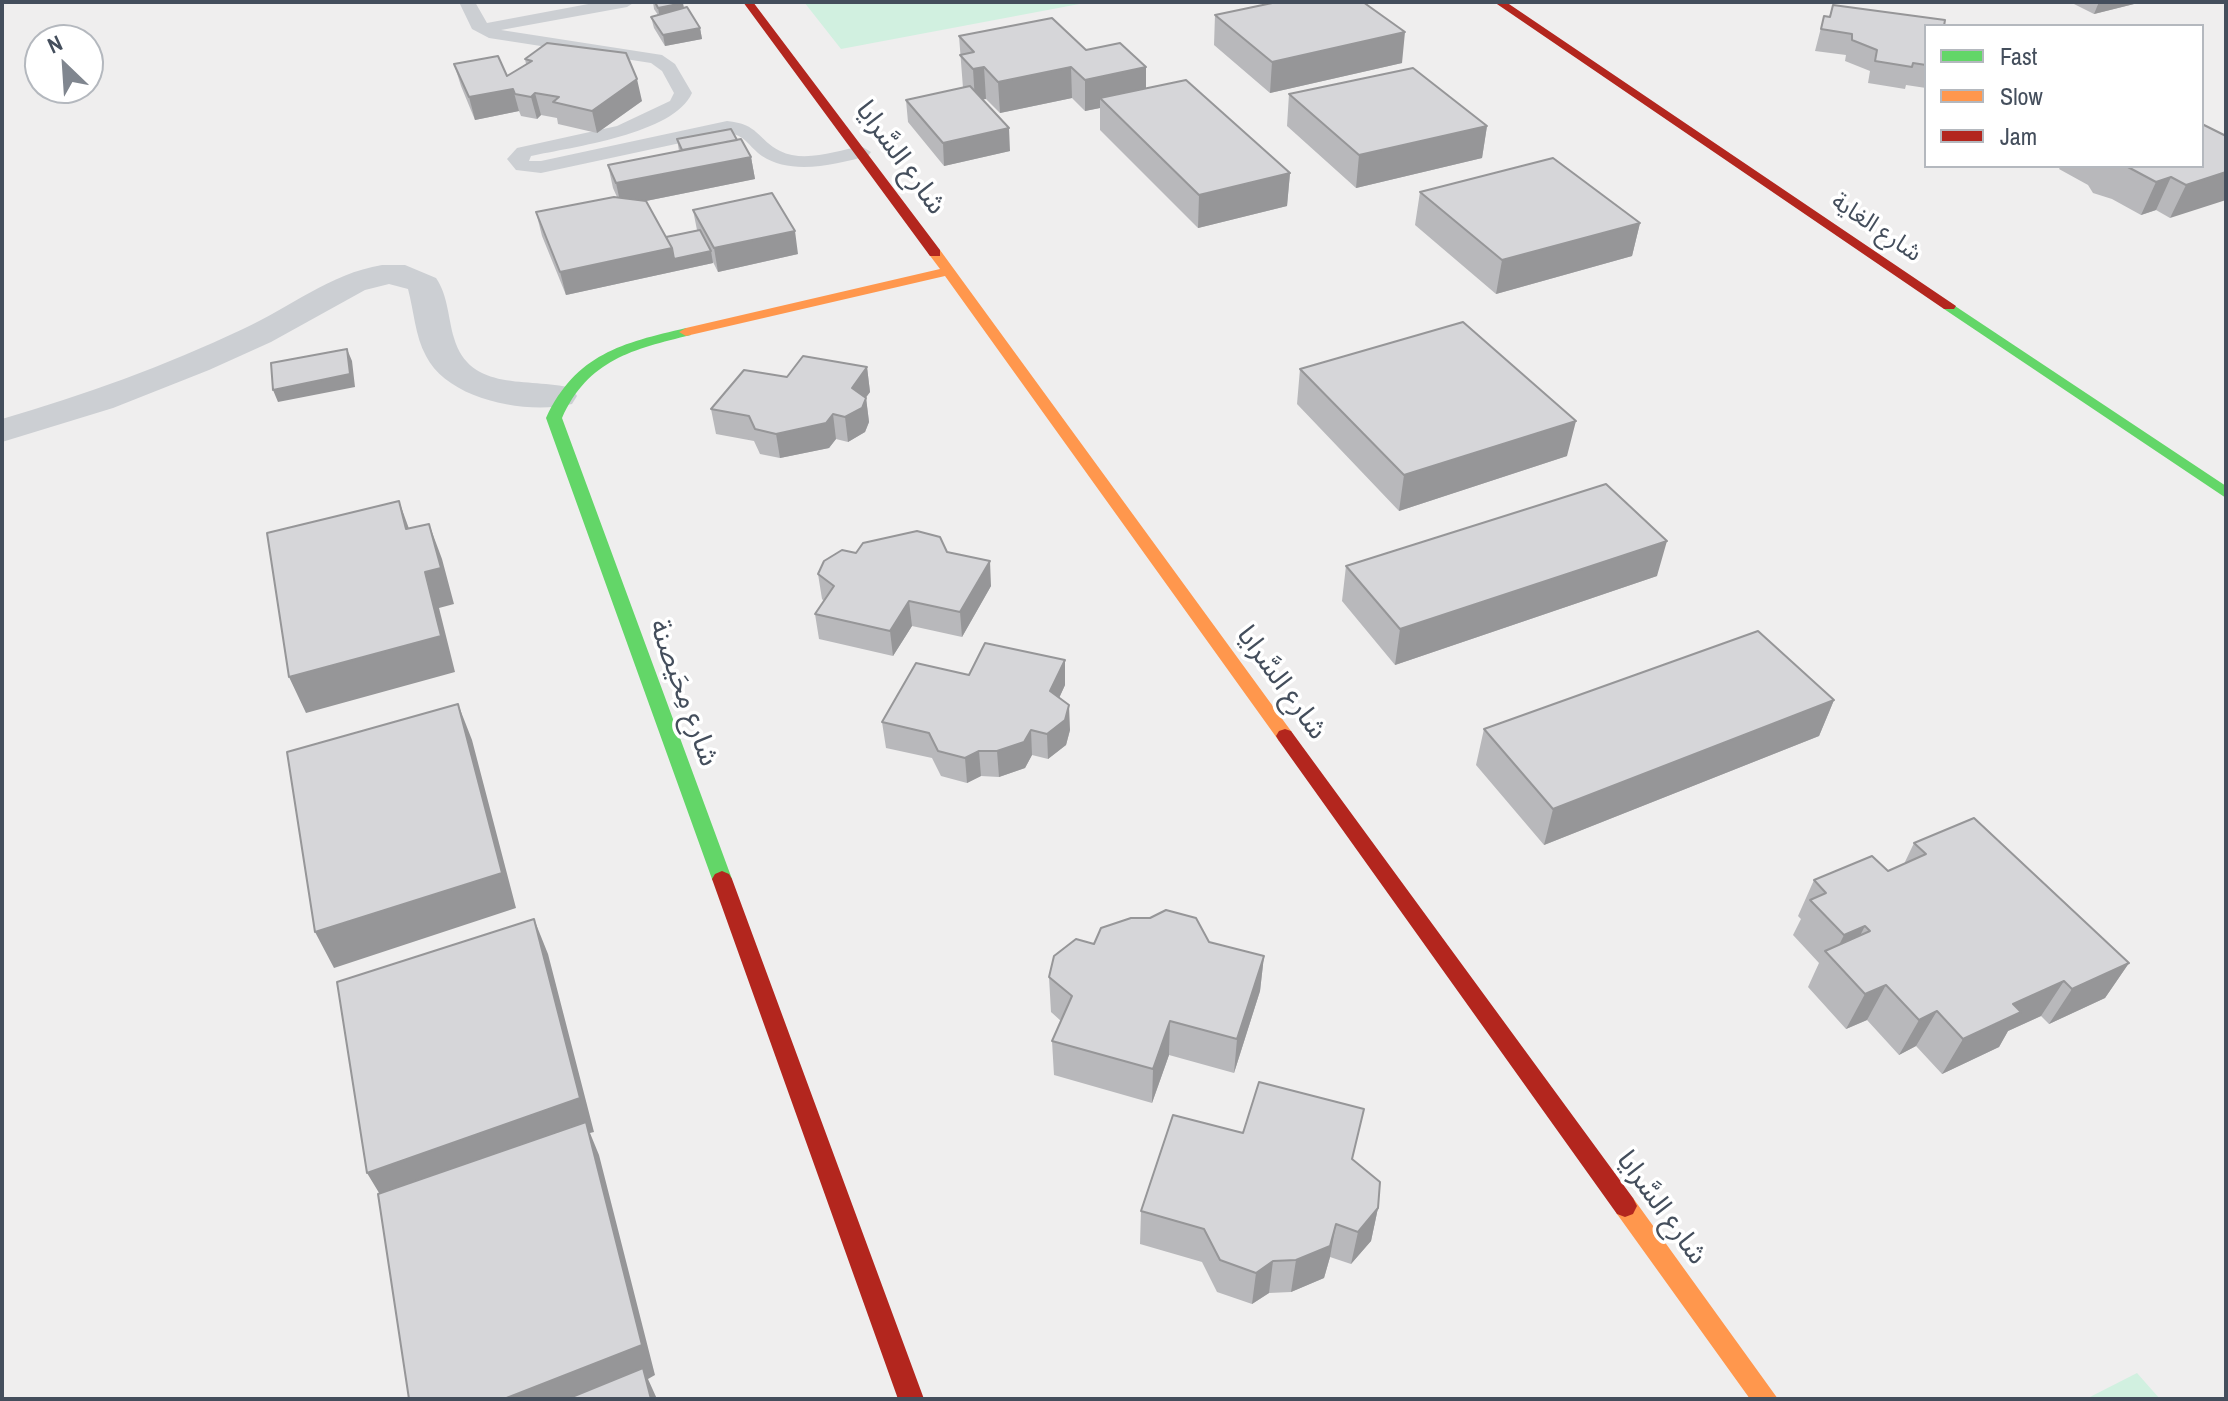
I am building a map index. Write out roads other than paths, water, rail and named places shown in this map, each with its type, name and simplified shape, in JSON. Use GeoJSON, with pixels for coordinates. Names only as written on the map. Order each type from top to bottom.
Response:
{"type":"FeatureCollection","features":[{"type":"Feature","properties":{"kind":"street","name":"شارع السَّرايا"},"geometry":{"type":"LineString","coordinates":[[748,2],[948,271],[1765,1399]]}},
{"type":"Feature","properties":{"kind":"street","name":"شارع الغاية"},"geometry":{"type":"LineString","coordinates":[[1499,2],[2226,493]]}},
{"type":"Feature","properties":{"kind":"street"},"geometry":{"type":"LineString","coordinates":[[2,431],[166,375],[260,334],[350,284],[388,274],[411,277],[424,285],[445,361],[463,378],[493,388],[559,396],[575,375],[600,358],[632,344],[948,271]]}},
{"type":"Feature","properties":{"kind":"street","name":"شارع مِحَيصنة"},"geometry":{"type":"LineString","coordinates":[[559,396],[554,418],[560,439],[911,1399]]}},
{"type":"Feature","properties":{"kind":"lane"},"geometry":{"type":"LineString","coordinates":[[467,2],[481,28],[495,34],[656,59],[669,68],[683,93],[678,104],[623,130],[524,152],[517,159],[523,166],[541,167],[727,127],[747,130],[770,153],[794,160],[861,152]]}},
{"type":"Feature","properties":{"kind":"lane"},"geometry":{"type":"LineString","coordinates":[[481,28],[627,2]]}}]}
